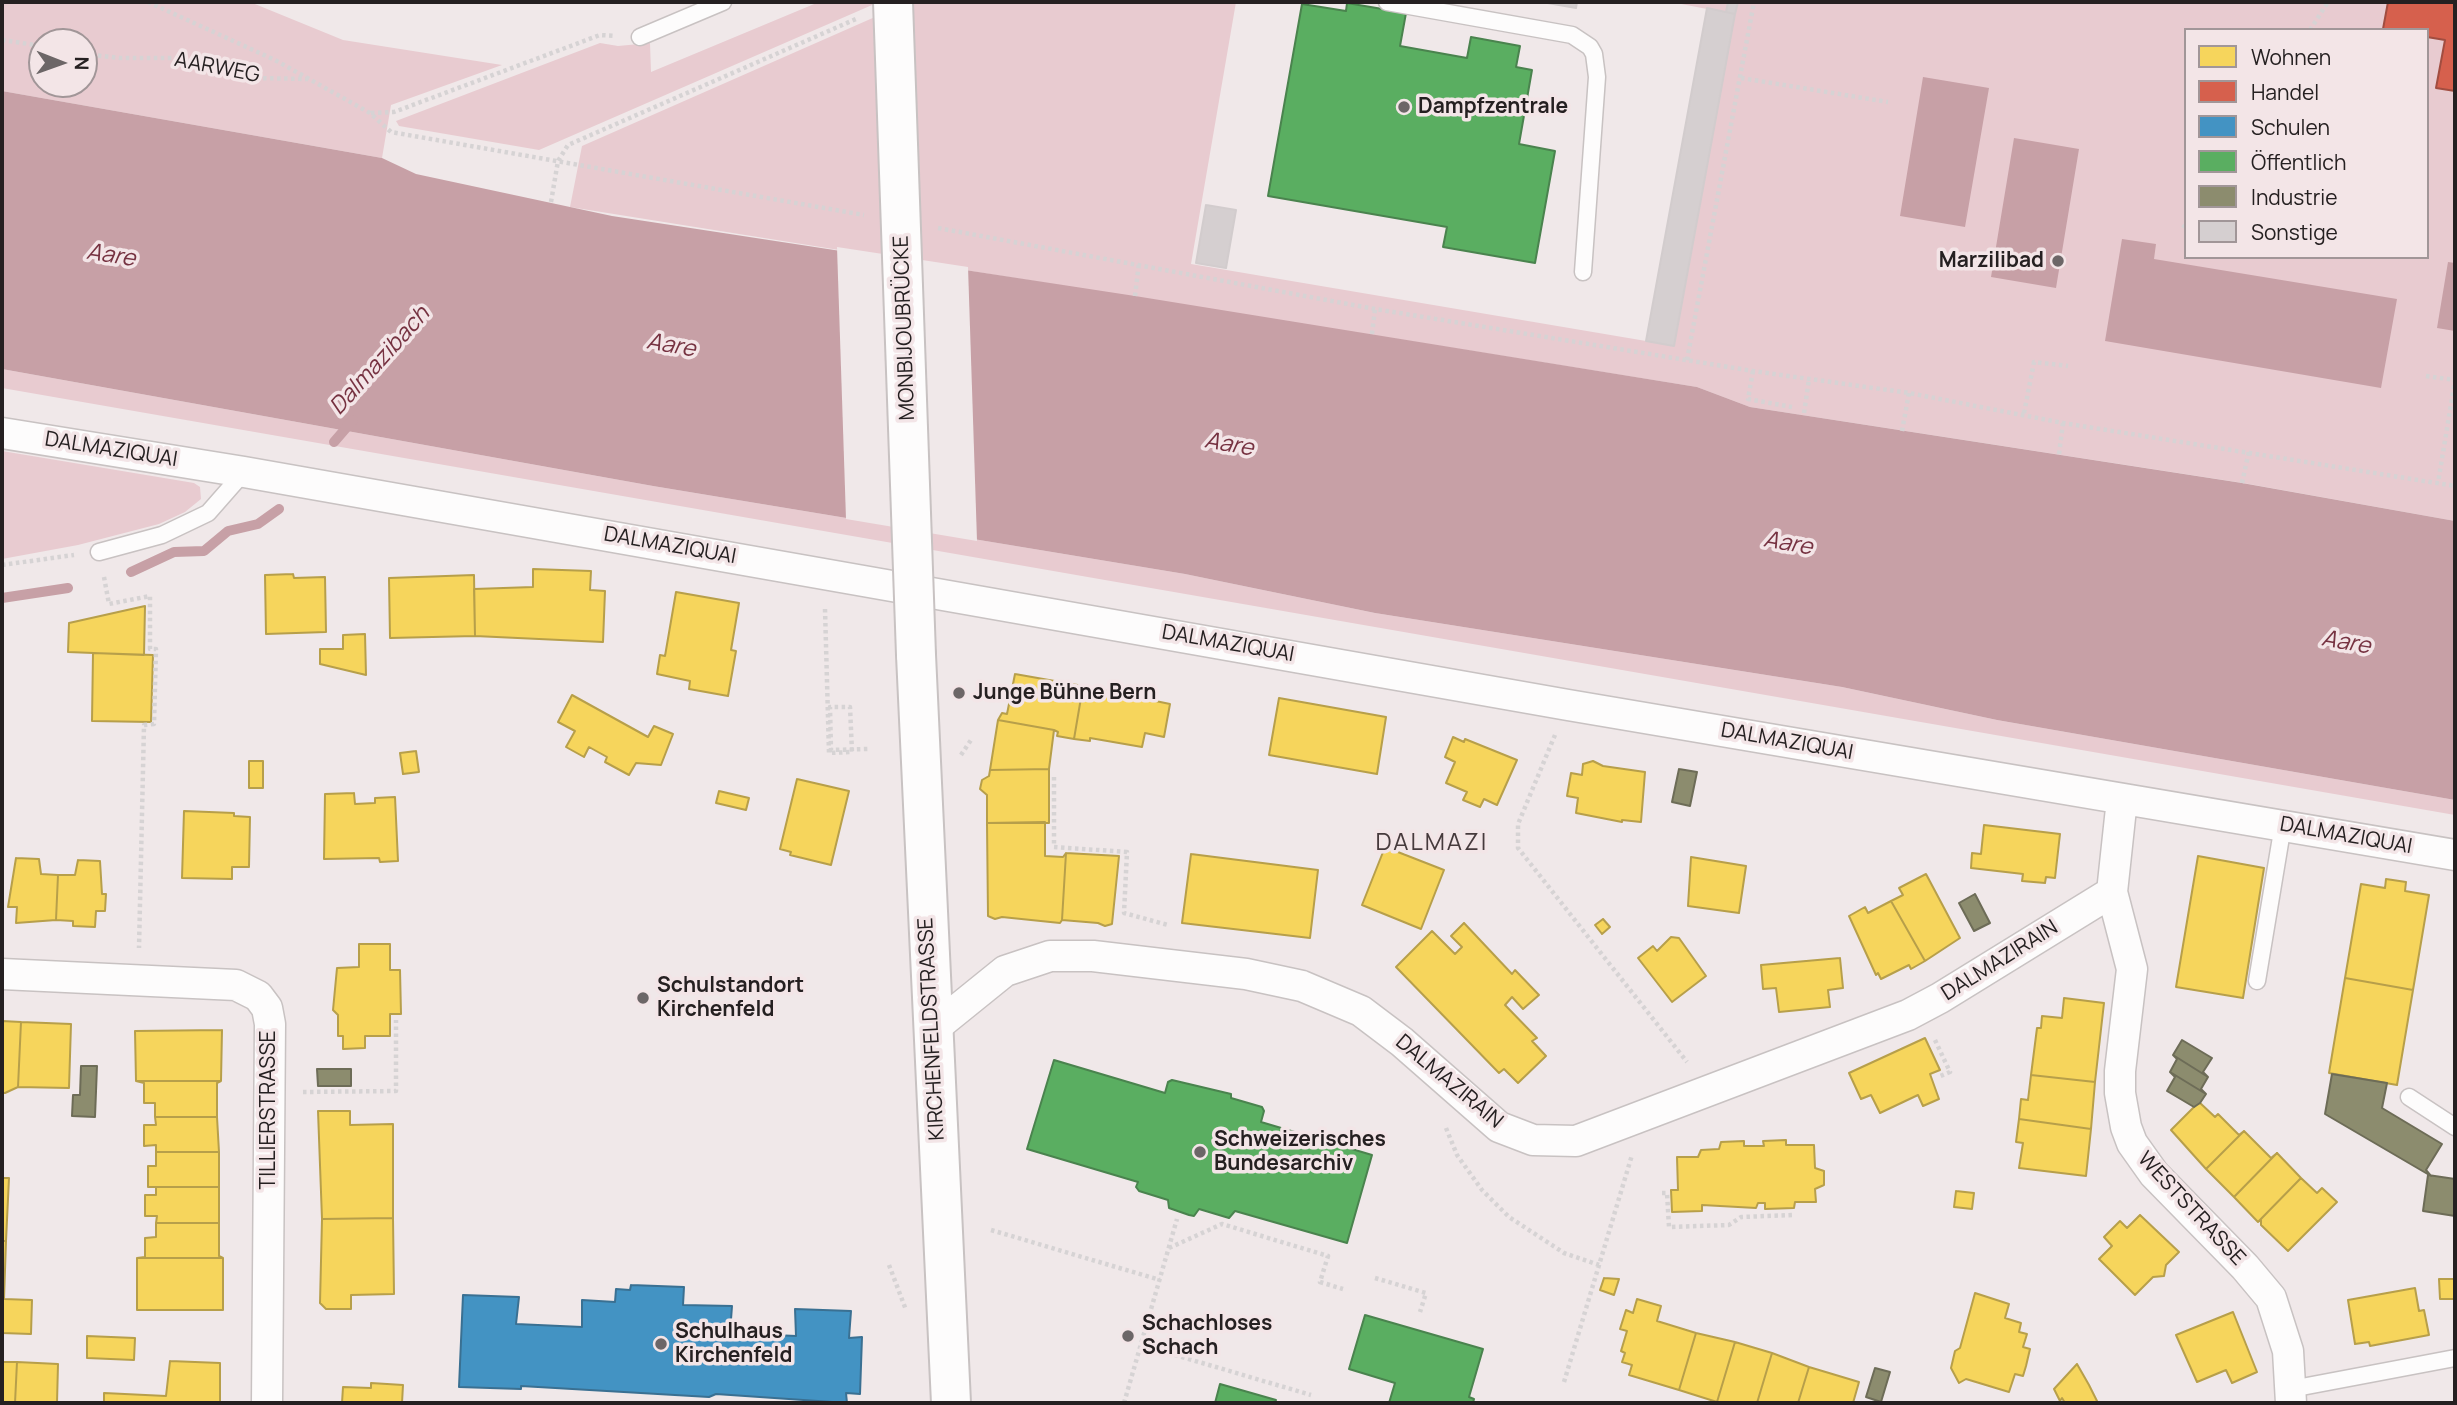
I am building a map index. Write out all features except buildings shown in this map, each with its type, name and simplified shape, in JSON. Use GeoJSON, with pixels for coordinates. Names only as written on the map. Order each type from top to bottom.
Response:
{"type":"FeatureCollection","features":[{"type":"Feature","properties":{"kind":"main road","name":"MONBIJOUBRÜCKE"},"geometry":{"type":"LineString","coordinates":[[893,2],[916,655]]}},
{"type":"Feature","properties":{"kind":"main road","name":"KIRCHENFELDSTRASSE"},"geometry":{"type":"LineString","coordinates":[[916,655],[951,1403]]}},
{"type":"Feature","properties":{"kind":"street","name":"DALMAZIQUAI"},"geometry":{"type":"LineString","coordinates":[[2,433],[244,472],[2455,855]]}},
{"type":"Feature","properties":{"kind":"street","name":"WESTSTRASSE"},"geometry":{"type":"LineString","coordinates":[[2122,799],[2112,892],[2132,968],[2120,1071],[2120,1093],[2126,1127],[2132,1143],[2154,1174],[2245,1266],[2271,1298],[2288,1351],[2291,1396]]}},
{"type":"Feature","properties":{"kind":"street","name":"DALMAZIRAIN"},"geometry":{"type":"LineString","coordinates":[[932,1030],[1005,971],[1042,958],[1093,956],[1278,980],[1335,998],[1387,1030],[1491,1122],[1514,1134],[1539,1141],[1576,1141],[1841,1042],[1921,1008],[2112,892]]}},
{"type":"Feature","properties":{"kind":"street","name":"TILLIERSTRASSE"},"geometry":{"type":"LineString","coordinates":[[2,974],[236,985],[258,996],[267,1008],[270,1024],[267,1403]]}},
{"type":"Feature","properties":{"kind":"lane"},"geometry":{"type":"LineString","coordinates":[[640,37],[723,2]]}},
{"type":"Feature","properties":{"kind":"lane"},"geometry":{"type":"LineString","coordinates":[[1387,2],[1572,35],[1590,47],[1594,54],[1597,77],[1583,272]]}},
{"type":"Feature","properties":{"kind":"lane"},"geometry":{"type":"LineString","coordinates":[[99,552],[162,535],[208,513],[244,472]]}},
{"type":"Feature","properties":{"kind":"lane"},"geometry":{"type":"LineString","coordinates":[[2258,981],[2283,825]]}},
{"type":"Feature","properties":{"kind":"lane"},"geometry":{"type":"LineString","coordinates":[[2409,1097],[2455,1127]]}},
{"type":"Feature","properties":{"kind":"lane"},"geometry":{"type":"LineString","coordinates":[[2291,1396],[2455,1358]]}},
{"type":"Feature","properties":{"kind":"path"},"geometry":{"type":"LineString","coordinates":[[148,2],[187,18],[309,79],[370,113],[391,132],[866,215]]}},
{"type":"Feature","properties":{"kind":"path"},"geometry":{"type":"LineString","coordinates":[[1687,360],[1754,2]]}},
{"type":"Feature","properties":{"kind":"path"},"geometry":{"type":"LineString","coordinates":[[2311,28],[2328,2]]}},
{"type":"Feature","properties":{"kind":"path"},"geometry":{"type":"LineString","coordinates":[[551,202],[558,161],[568,145],[857,18]]}},
{"type":"Feature","properties":{"kind":"path"},"geometry":{"type":"LineString","coordinates":[[370,113],[394,112],[600,35],[640,37]]}},
{"type":"Feature","properties":{"kind":"path"},"geometry":{"type":"LineString","coordinates":[[2,40],[28,45]]}},
{"type":"Feature","properties":{"kind":"path","name":"AARWEG"},"geometry":{"type":"LineString","coordinates":[[98,56],[181,58],[254,78],[309,79]]}},
{"type":"Feature","properties":{"kind":"path"},"geometry":{"type":"LineString","coordinates":[[1741,78],[1888,102]]}},
{"type":"Feature","properties":{"kind":"path"},"geometry":{"type":"LineString","coordinates":[[934,227],[1375,309],[1753,371],[1909,393],[2024,413],[2063,423],[2455,486]]}},
{"type":"Feature","properties":{"kind":"path"},"geometry":{"type":"LineString","coordinates":[[1135,296],[1139,263]]}},
{"type":"Feature","properties":{"kind":"path"},"geometry":{"type":"LineString","coordinates":[[1372,334],[1375,309]]}},
{"type":"Feature","properties":{"kind":"path"},"geometry":{"type":"LineString","coordinates":[[2024,413],[2034,362],[2068,366]]}},
{"type":"Feature","properties":{"kind":"path"},"geometry":{"type":"LineString","coordinates":[[1753,371],[1748,399],[1792,407]]}},
{"type":"Feature","properties":{"kind":"path"},"geometry":{"type":"LineString","coordinates":[[2426,376],[2455,380],[2438,483]]}},
{"type":"Feature","properties":{"kind":"path"},"geometry":{"type":"LineString","coordinates":[[1804,414],[1809,379]]}},
{"type":"Feature","properties":{"kind":"path"},"geometry":{"type":"LineString","coordinates":[[1902,431],[1909,393]]}},
{"type":"Feature","properties":{"kind":"path"},"geometry":{"type":"LineString","coordinates":[[2059,454],[2063,423]]}},
{"type":"Feature","properties":{"kind":"path"},"geometry":{"type":"LineString","coordinates":[[2242,483],[2249,451]]}},
{"type":"Feature","properties":{"kind":"path"},"geometry":{"type":"LineString","coordinates":[[2,565],[99,552],[108,604],[150,596],[150,649],[156,649],[154,724],[144,724],[139,955]]}},
{"type":"Feature","properties":{"kind":"path"},"geometry":{"type":"LineString","coordinates":[[824,607],[829,753],[852,752],[852,741],[850,707],[830,707],[831,750],[844,750],[856,749],[868,749]]}},
{"type":"Feature","properties":{"kind":"path"},"geometry":{"type":"LineString","coordinates":[[1557,730],[1518,824],[1518,848],[1695,1072]]}},
{"type":"Feature","properties":{"kind":"path"},"geometry":{"type":"LineString","coordinates":[[1054,777],[1054,847],[1127,852],[1124,913],[1168,925]]}},
{"type":"Feature","properties":{"kind":"path"},"geometry":{"type":"LineString","coordinates":[[1921,1008],[1950,1072],[1938,1077]]}},
{"type":"Feature","properties":{"kind":"path"},"geometry":{"type":"LineString","coordinates":[[292,1092],[396,1091],[396,1020]]}},
{"type":"Feature","properties":{"kind":"path"},"geometry":{"type":"LineString","coordinates":[[1447,1083],[1436,1097],[1457,1155],[1482,1190],[1509,1217],[1540,1240],[1576,1258],[1599,1265]]}},
{"type":"Feature","properties":{"kind":"path"},"geometry":{"type":"LineString","coordinates":[[1564,1382],[1627,1172]]}},
{"type":"Feature","properties":{"kind":"path"},"geometry":{"type":"LineString","coordinates":[[1662,1193],[1667,1193],[1669,1227],[1729,1225],[1741,1217],[1793,1216]]}},
{"type":"Feature","properties":{"kind":"path"},"geometry":{"type":"LineString","coordinates":[[1124,1403],[1177,1219]]}},
{"type":"Feature","properties":{"kind":"path"},"geometry":{"type":"LineString","coordinates":[[1169,1248],[1222,1224],[1328,1256],[1320,1282],[1343,1289]]}},
{"type":"Feature","properties":{"kind":"path"},"geometry":{"type":"LineString","coordinates":[[991,1230],[1160,1280]]}},
{"type":"Feature","properties":{"kind":"path"},"geometry":{"type":"LineString","coordinates":[[1375,1278],[1426,1293],[1420,1312]]}},
{"type":"Feature","properties":{"kind":"path"},"geometry":{"type":"LineString","coordinates":[[1141,1346],[1311,1395]]}},
{"type":"Feature","properties":{"kind":"shaded area"},"geometry":{"type":"Polygon","coordinates":[[[2,2],[250,2],[343,40],[502,65],[391,105],[382,158],[42,98],[98,98],[98,28],[28,28],[28,96],[2,91],[2,2]]]}},
{"type":"Feature","properties":{"kind":"shaded area"},"geometry":{"type":"Polygon","coordinates":[[[819,2],[879,2],[539,150],[399,126],[396,121],[600,43],[618,46],[650,43],[651,72],[819,2]]]}},
{"type":"Feature","properties":{"kind":"shaded area","name":"Marzilibad"},"geometry":{"type":"Polygon","coordinates":[[[909,2],[1236,2],[1191,264],[1646,341],[1707,9],[1671,2],[2455,2],[2455,521],[2243,483],[1750,407],[1697,387],[570,207],[582,146],[909,2]]]}},
{"type":"Feature","properties":{"kind":"shaded area"},"geometry":{"type":"Polygon","coordinates":[[[2,369],[653,486],[1185,574],[1375,613],[1842,687],[1997,720],[2455,800],[2455,815],[2,388],[2,369]]]}},
{"type":"Feature","properties":{"kind":"shaded area"},"geometry":{"type":"Polygon","coordinates":[[[2,451],[194,483],[200,487],[201,499],[185,512],[159,524],[78,545],[2,559],[2,451]]]}},
{"type":"Feature","properties":{"kind":"water"},"geometry":{"type":"Polygon","coordinates":[[[1923,77],[1989,88],[1965,227],[1900,216],[1923,77]]]}},
{"type":"Feature","properties":{"kind":"water","name":"Aare"},"geometry":{"type":"Polygon","coordinates":[[[2,91],[28,96],[28,98],[42,98],[382,158],[416,174],[612,216],[1135,296],[1697,387],[1750,407],[2242,483],[2455,521],[2455,800],[1997,720],[1842,687],[1375,613],[1185,574],[653,486],[2,369],[2,91]]]}},
{"type":"Feature","properties":{"kind":"water"},"geometry":{"type":"Polygon","coordinates":[[[2014,138],[2079,149],[2056,288],[1991,277],[2014,138]]]}},
{"type":"Feature","properties":{"kind":"water"},"geometry":{"type":"Polygon","coordinates":[[[2122,239],[2156,244],[2154,259],[2397,299],[2381,388],[2105,341],[2122,239]]]}},
{"type":"Feature","properties":{"kind":"water"},"geometry":{"type":"Polygon","coordinates":[[[2448,262],[2455,263],[2455,331],[2437,328],[2448,262]]]}},
{"type":"Feature","properties":{"kind":"pier"},"geometry":{"type":"Polygon","coordinates":[[[837,247],[968,267],[977,541],[846,519],[837,247]]]}},
{"type":"Feature","properties":{"kind":"waterway","name":"Dalmazibach"},"geometry":{"type":"LineString","coordinates":[[334,442],[353,420]]}},
{"type":"Feature","properties":{"kind":"waterway","name":"Dalmazibach"},"geometry":{"type":"LineString","coordinates":[[131,572],[174,552],[204,551],[228,531],[258,524],[279,509]]}},
{"type":"Feature","properties":{"kind":"waterway","name":"Dalmazibach"},"geometry":{"type":"LineString","coordinates":[[2,598],[68,588]]}},
{"type":"Feature","properties":{"kind":"place","name":"Dampfzentrale"},"geometry":{"type":"Point","coordinates":[1404,107]}},
{"type":"Feature","properties":{"kind":"place","name":"Marzilibad"},"geometry":{"type":"Point","coordinates":[2058,261]}},
{"type":"Feature","properties":{"kind":"place","name":"Junge Bühne Bern"},"geometry":{"type":"Point","coordinates":[959,693]}},
{"type":"Feature","properties":{"kind":"place","name":"Schulstandort Kirchenfeld"},"geometry":{"type":"Point","coordinates":[643,998]}},
{"type":"Feature","properties":{"kind":"place","name":"Schweizerisches Bundesarchiv"},"geometry":{"type":"Point","coordinates":[1200,1152]}},
{"type":"Feature","properties":{"kind":"place","name":"Schachloses Schach"},"geometry":{"type":"Point","coordinates":[1128,1336]}},
{"type":"Feature","properties":{"kind":"place","name":"Schulhaus Kirchenfeld"},"geometry":{"type":"Point","coordinates":[661,1344]}},
{"type":"Feature","properties":{"kind":"district","name":"DALMAZI"},"geometry":{"type":"Point","coordinates":[1432,843]}}]}
